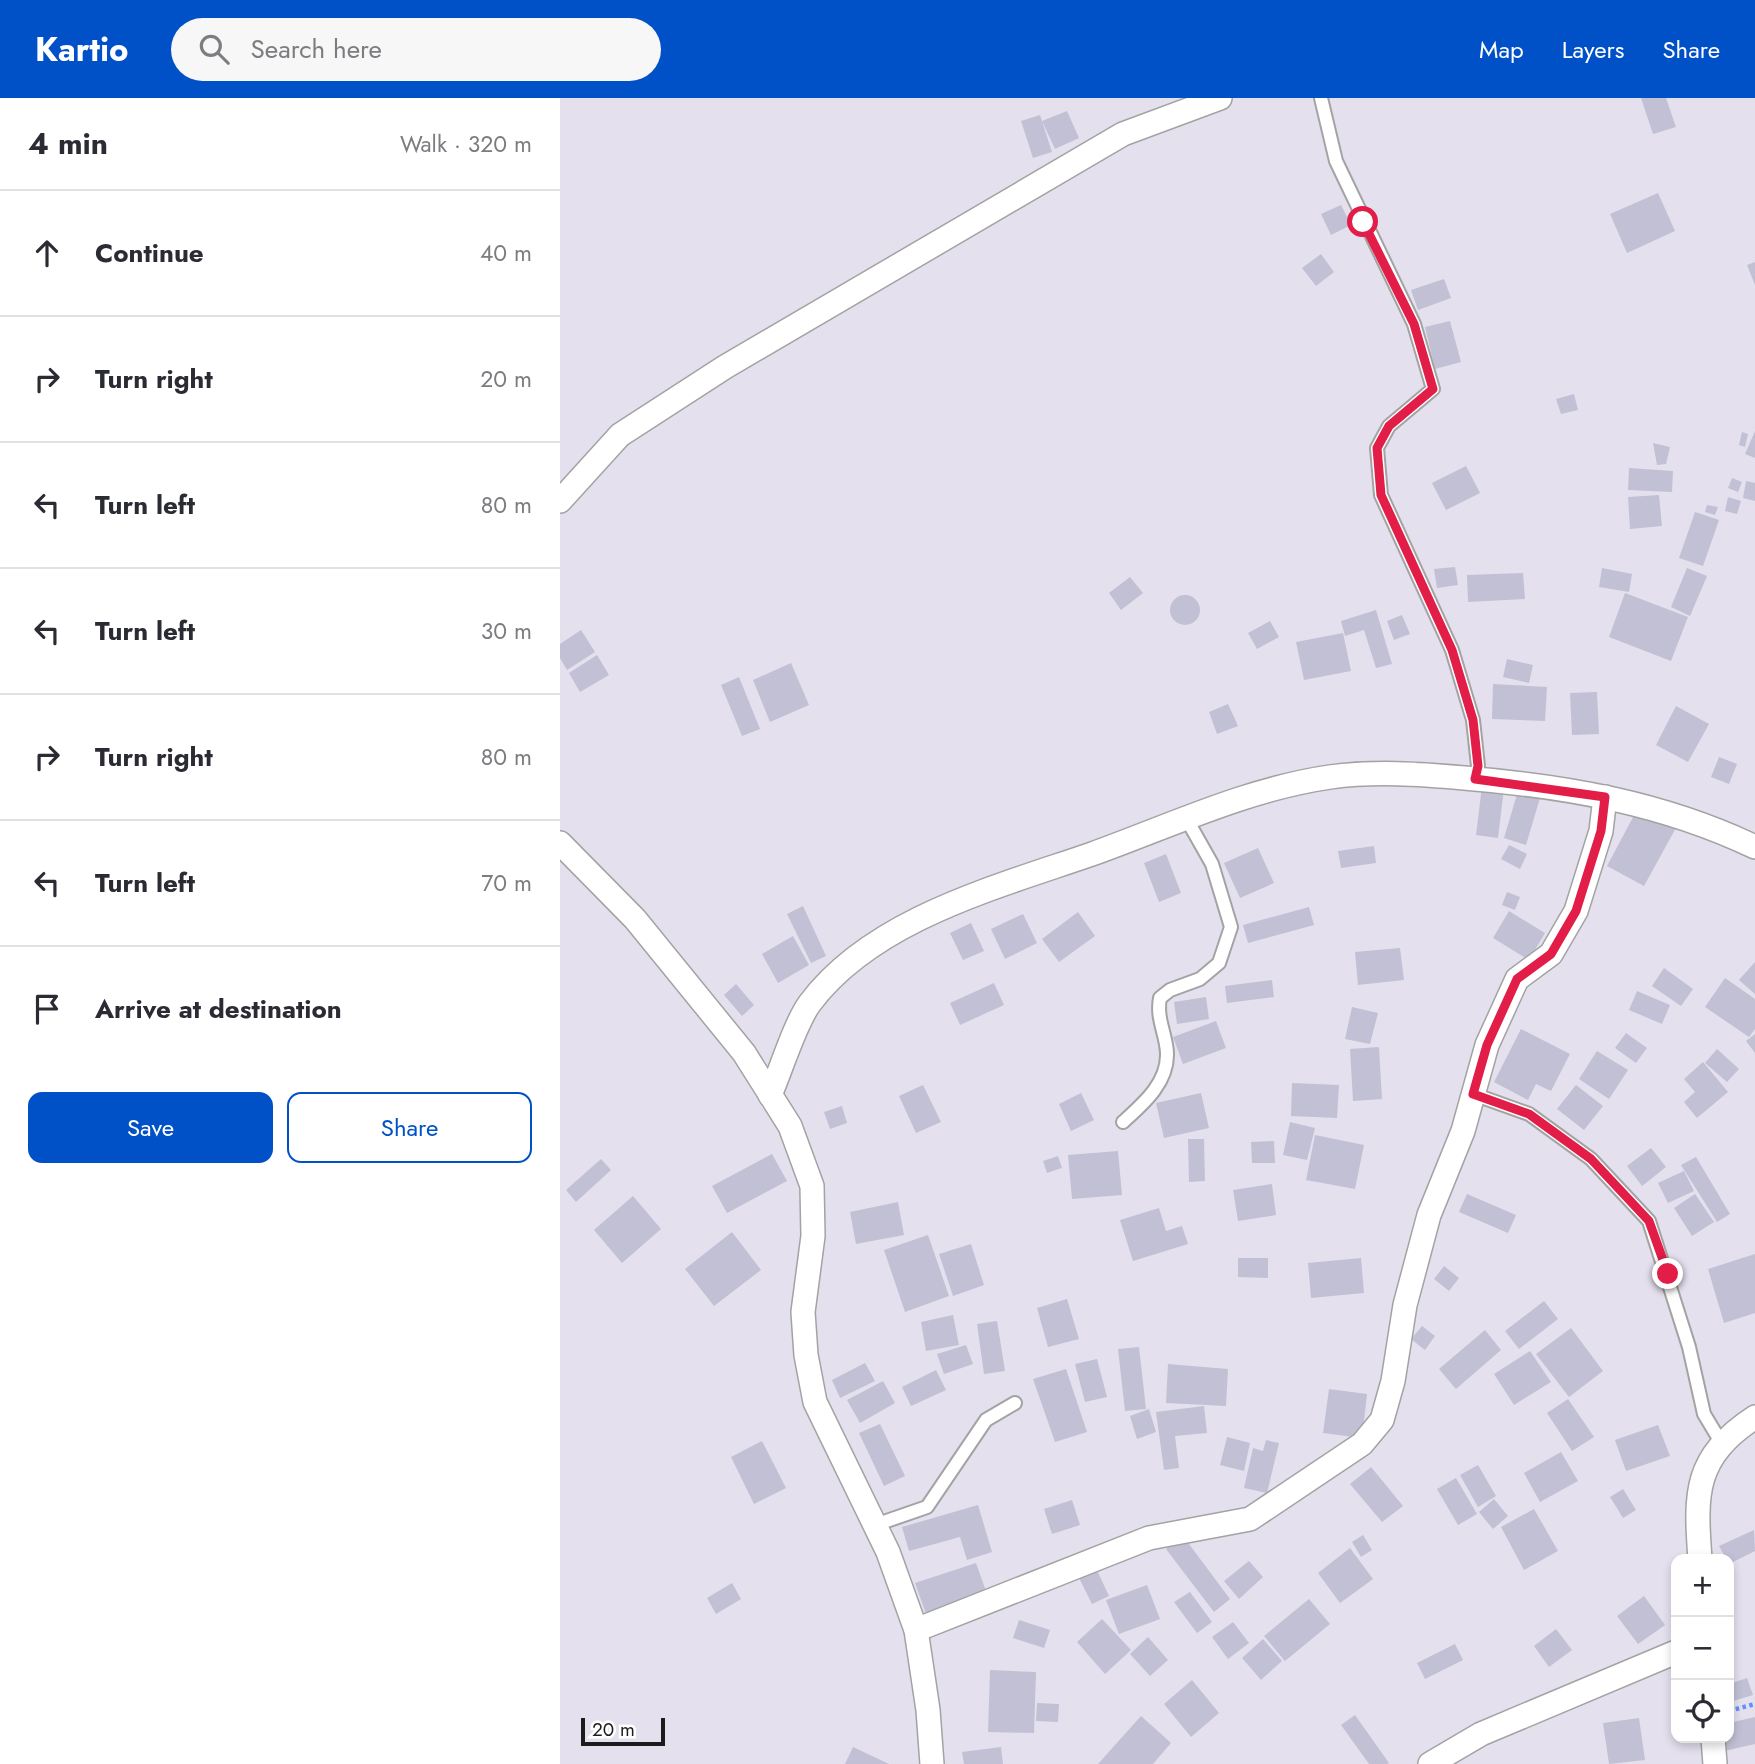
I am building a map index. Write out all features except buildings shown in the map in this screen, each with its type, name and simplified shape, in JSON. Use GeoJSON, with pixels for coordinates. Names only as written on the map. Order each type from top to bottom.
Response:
{"type":"FeatureCollection","features":[{"type":"Feature","properties":{"kind":"street"},"geometry":{"type":"LineString","coordinates":[[560,501],[621,435],[725,367],[1123,135],[1220,98]]}},
{"type":"Feature","properties":{"kind":"street"},"geometry":{"type":"LineString","coordinates":[[770,1095],[809,1004],[863,949],[922,917],[1230,801],[1329,777],[1395,772],[1475,779],[1638,802],[1688,818],[1755,847]]}},
{"type":"Feature","properties":{"kind":"street"},"geometry":{"type":"LineString","coordinates":[[916,1630],[1149,1538],[1251,1519],[1362,1444],[1382,1420],[1393,1381],[1405,1305],[1429,1215],[1463,1131],[1487,1045],[1517,979],[1551,954],[1576,911],[1601,831],[1605,797]]}},
{"type":"Feature","properties":{"kind":"street"},"geometry":{"type":"LineString","coordinates":[[560,843],[635,919],[744,1053],[790,1126],[812,1186],[813,1236],[803,1312],[806,1355],[814,1402],[875,1525],[916,1630],[928,1710],[932,1764]]}},
{"type":"Feature","properties":{"kind":"street"},"geometry":{"type":"LineString","coordinates":[[1700,1554],[1696,1509],[1704,1468],[1735,1430],[1755,1417]]}},
{"type":"Feature","properties":{"kind":"street"},"geometry":{"type":"LineString","coordinates":[[1430,1764],[1481,1734],[1671,1654]]}},
{"type":"Feature","properties":{"kind":"street"},"geometry":{"type":"LineString","coordinates":[[1713,1743],[1715,1764]]}},
{"type":"Feature","properties":{"kind":"lane"},"geometry":{"type":"LineString","coordinates":[[1321,98],[1336,161],[1414,324],[1433,389],[1389,426],[1377,448],[1381,495],[1452,650],[1473,720],[1478,766],[1475,779]]}},
{"type":"Feature","properties":{"kind":"lane"},"geometry":{"type":"LineString","coordinates":[[1123,1122],[1148,1100],[1162,1078],[1167,1053],[1157,1014],[1160,998],[1170,990],[1200,979],[1219,964],[1231,927],[1212,864],[1185,818]]}},
{"type":"Feature","properties":{"kind":"lane"},"geometry":{"type":"LineString","coordinates":[[1473,1094],[1529,1114],[1539,1121],[1591,1159],[1649,1221],[1689,1347],[1704,1414],[1723,1444]]}},
{"type":"Feature","properties":{"kind":"lane"},"geometry":{"type":"LineString","coordinates":[[875,1525],[928,1507],[986,1420],[1014,1403]]}},
{"type":"Feature","properties":{"kind":"path"},"geometry":{"type":"LineString","coordinates":[[1734,1709],[1755,1704]]}},
{"type":"Feature","properties":{"kind":"route"},"geometry":{"type":"LineString","coordinates":[[1363,222],[1414,324],[1433,389],[1389,426],[1377,448],[1381,495],[1452,650],[1473,720],[1478,766],[1475,779],[1605,797],[1601,831],[1576,911],[1551,954],[1517,979],[1487,1045],[1473,1094],[1529,1114],[1591,1159],[1649,1221],[1668,1274]]}}]}
